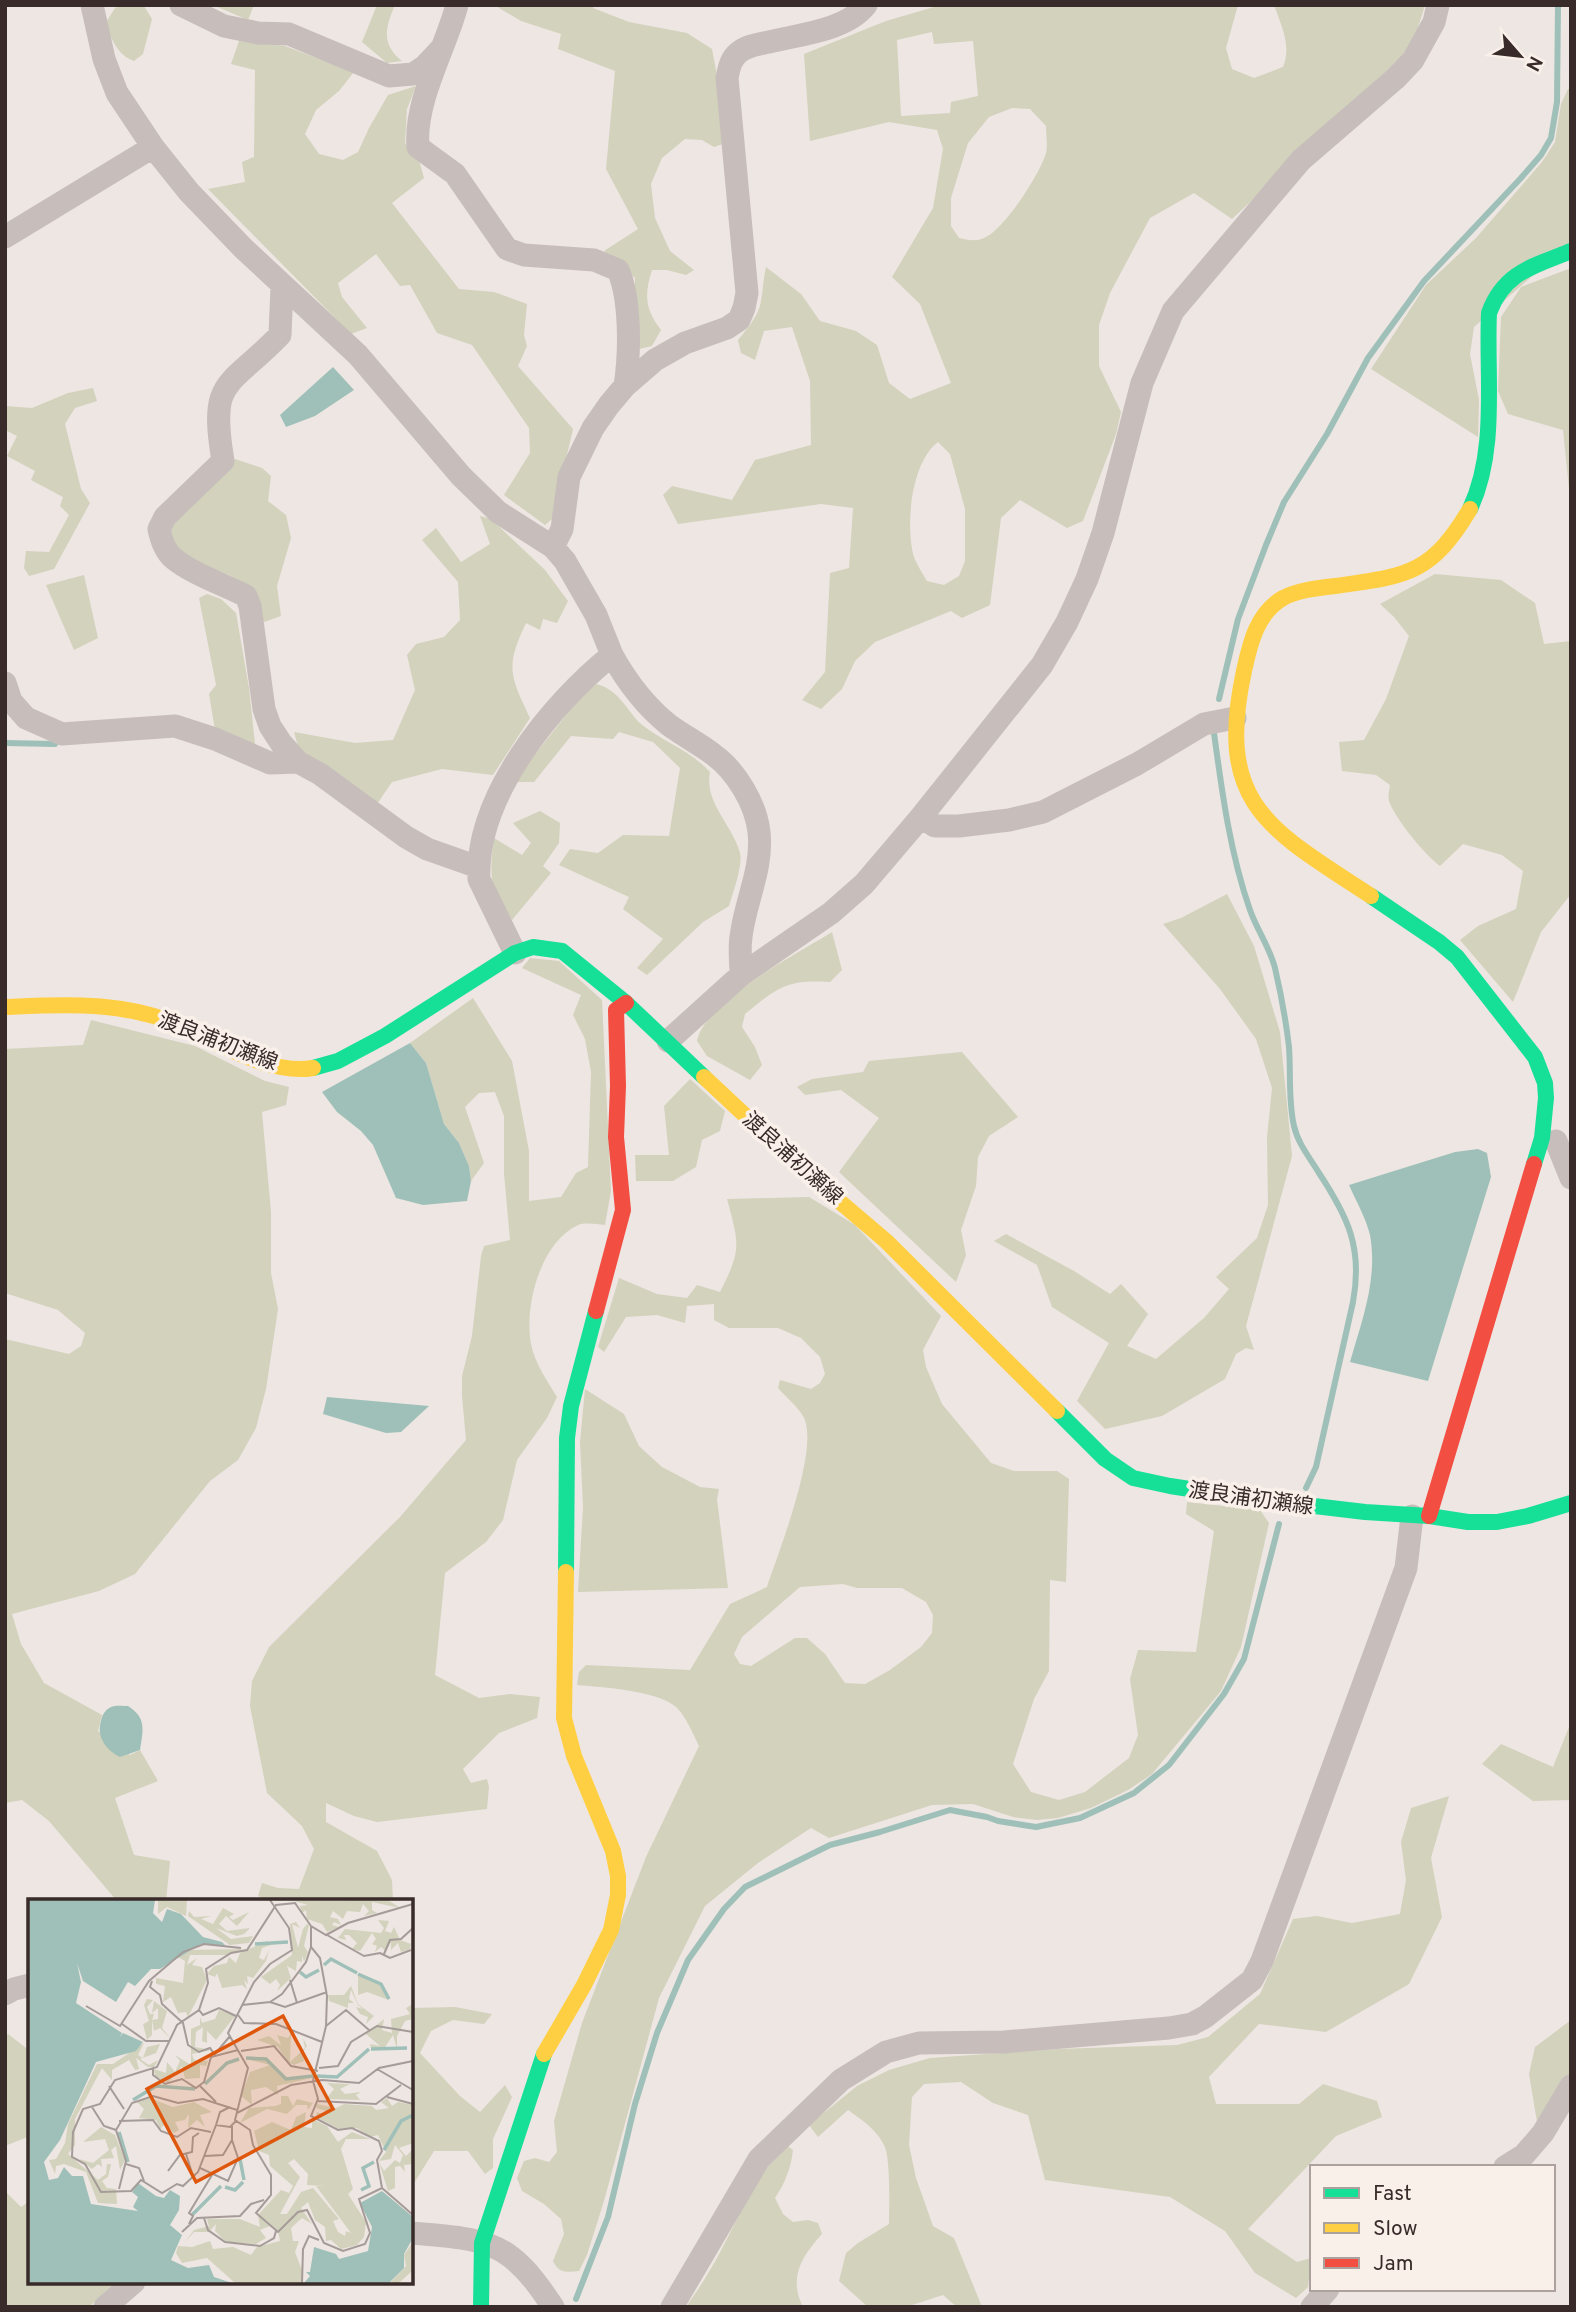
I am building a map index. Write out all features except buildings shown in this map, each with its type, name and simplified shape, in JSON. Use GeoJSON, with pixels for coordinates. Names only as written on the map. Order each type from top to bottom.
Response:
{"type":"FeatureCollection","features":[{"type":"Feature","properties":{"kind":"street"},"geometry":{"type":"LineString","coordinates":[[92,5],[104,60],[117,93],[189,192],[282,286],[358,355],[461,476],[498,512],[553,547],[565,561],[596,615],[625,680],[669,724],[716,756],[734,775],[752,804],[759,831],[760,858],[741,937],[741,975]]}},
{"type":"Feature","properties":{"kind":"street"},"geometry":{"type":"LineString","coordinates":[[181,5],[224,26],[258,33],[289,34],[389,76],[413,74],[425,66],[444,46]]}},
{"type":"Feature","properties":{"kind":"street"},"geometry":{"type":"LineString","coordinates":[[457,5],[424,100],[417,131],[418,147],[455,174],[507,249],[524,255],[594,260],[618,270],[624,282],[629,359],[625,386]]}},
{"type":"Feature","properties":{"kind":"street"},"geometry":{"type":"LineString","coordinates":[[553,547],[562,529],[569,477],[593,429],[625,386],[655,360],[685,343],[727,328],[738,320],[744,308],[747,293],[727,78],[730,64],[738,53],[752,46],[823,29],[851,18],[866,5]]}},
{"type":"Feature","properties":{"kind":"street"},"geometry":{"type":"LineString","coordinates":[[668,1041],[741,975],[839,906],[864,884],[1042,665],[1067,622],[1087,579],[1103,533],[1142,383],[1172,311],[1301,160],[1396,78],[1413,60],[1434,22],[1438,5]]}},
{"type":"Feature","properties":{"kind":"street"},"geometry":{"type":"LineString","coordinates":[[5,237],[153,146]]}},
{"type":"Feature","properties":{"kind":"street"},"geometry":{"type":"LineString","coordinates":[[1571,251],[1515,274],[1492,297],[1489,313],[1489,409],[1485,465],[1470,508],[1453,535],[1417,569],[1397,577],[1301,590],[1281,597],[1255,626],[1245,658],[1235,718],[1234,743],[1245,790],[1255,807],[1271,825],[1340,877],[1442,944],[1469,972],[1534,1051],[1543,1070],[1547,1109],[1556,1140],[1571,1178]]}},
{"type":"Feature","properties":{"kind":"street"},"geometry":{"type":"LineString","coordinates":[[282,286],[280,335],[225,386],[219,404],[218,426],[223,461],[165,517],[159,529],[162,543],[172,557],[246,597],[250,606],[264,709],[270,726],[298,762],[320,774],[406,837],[427,849],[478,867]]}},
{"type":"Feature","properties":{"kind":"street"},"geometry":{"type":"LineString","coordinates":[[515,953],[479,879],[478,867],[486,825],[502,786],[517,762],[557,709],[589,673],[612,655]]}},
{"type":"Feature","properties":{"kind":"street"},"geometry":{"type":"LineString","coordinates":[[5,683],[11,701],[26,718],[62,734],[175,726],[215,739],[270,763],[298,762]]}},
{"type":"Feature","properties":{"kind":"street"},"geometry":{"type":"LineString","coordinates":[[921,817],[935,826],[959,826],[1009,820],[1043,812],[1137,764],[1204,724],[1235,718]]}},
{"type":"Feature","properties":{"kind":"street","name":"渡良浦初瀬線"},"geometry":{"type":"LineString","coordinates":[[5,1007],[58,1004],[136,1010],[198,1031],[271,1064],[290,1069],[308,1069],[355,1053],[515,953],[534,947],[562,951],[626,1003],[812,1178],[886,1241],[1090,1445],[1116,1468],[1133,1478],[1269,1501],[1468,1522],[1528,1516],[1571,1503]]}},
{"type":"Feature","properties":{"kind":"street"},"geometry":{"type":"LineString","coordinates":[[481,2307],[482,2243],[543,2055],[584,1985],[611,1930],[618,1895],[618,1876],[613,1851],[574,1756],[564,1717],[565,1566],[567,1438],[571,1406],[623,1210],[616,1137],[616,1010],[626,1003]]}},
{"type":"Feature","properties":{"kind":"street"},"geometry":{"type":"LineString","coordinates":[[672,2307],[759,2158],[841,2080],[886,2052],[919,2043],[1004,2042],[1192,2024],[1252,1980],[1406,1568],[1420,1516],[1556,1140]]}},
{"type":"Feature","properties":{"kind":"street"},"geometry":{"type":"LineString","coordinates":[[5,1994],[28,1986]]}},
{"type":"Feature","properties":{"kind":"street"},"geometry":{"type":"LineString","coordinates":[[1508,2165],[1524,2155],[1543,2133],[1571,2086]]}},
{"type":"Feature","properties":{"kind":"street"},"geometry":{"type":"LineString","coordinates":[[413,2233],[482,2243],[510,2256],[530,2276],[553,2307]]}},
{"type":"Feature","properties":{"kind":"street"},"geometry":{"type":"LineString","coordinates":[[105,2307],[132,2284]]}},
{"type":"Feature","properties":{"kind":"street"},"geometry":{"type":"LineString","coordinates":[[1312,2307],[1326,2291]]}},
{"type":"Feature","properties":{"kind":"green space"},"geometry":{"type":"Polygon","coordinates":[[[123,5],[144,6],[152,19],[143,54],[134,61],[119,51],[105,24],[115,8],[123,5]]]}},
{"type":"Feature","properties":{"kind":"green space"},"geometry":{"type":"Polygon","coordinates":[[[213,5],[254,5],[248,20],[213,5]]]}},
{"type":"Feature","properties":{"kind":"green space"},"geometry":{"type":"Polygon","coordinates":[[[377,5],[395,5],[387,35],[395,55],[402,61],[387,63],[362,42],[377,5]]]}},
{"type":"Feature","properties":{"kind":"green space"},"geometry":{"type":"Polygon","coordinates":[[[494,5],[594,5],[593,8],[629,22],[687,33],[712,49],[723,144],[714,147],[702,140],[685,139],[662,158],[651,184],[655,218],[670,251],[694,270],[686,275],[667,270],[652,270],[648,302],[661,330],[652,346],[635,350],[635,278],[604,251],[638,229],[606,169],[615,71],[558,49],[561,34],[521,21],[494,5]]]}},
{"type":"Feature","properties":{"kind":"green space"},"geometry":{"type":"Polygon","coordinates":[[[941,5],[1238,5],[1226,48],[1232,69],[1254,78],[1283,67],[1286,51],[1284,36],[1274,5],[1425,5],[1416,34],[1395,66],[1232,219],[1194,193],[1150,218],[1110,293],[1099,325],[1099,366],[1121,412],[1116,434],[1083,521],[1067,528],[1020,500],[1001,518],[990,605],[962,618],[951,611],[875,642],[855,661],[842,689],[821,709],[802,700],[825,672],[830,573],[849,568],[853,508],[821,504],[678,524],[663,495],[672,486],[732,500],[755,460],[811,445],[810,381],[792,327],[764,331],[755,360],[741,353],[738,340],[758,311],[766,267],[801,294],[820,321],[856,331],[877,345],[889,383],[910,399],[951,383],[920,304],[892,277],[933,208],[943,149],[937,130],[889,122],[810,141],[804,54],[886,21],[941,5]],[[932,32],[897,40],[901,116],[950,113],[951,102],[978,96],[973,41],[934,44],[932,32]],[[1012,108],[989,117],[968,143],[951,198],[951,226],[959,238],[979,240],[994,232],[1021,200],[1046,153],[1046,126],[1030,109],[1012,108]],[[938,442],[929,451],[912,495],[911,544],[915,560],[927,581],[944,585],[959,576],[965,561],[965,509],[950,454],[938,442]]]}},
{"type":"Feature","properties":{"kind":"green space"},"geometry":{"type":"Polygon","coordinates":[[[239,41],[285,46],[354,72],[339,91],[316,110],[305,134],[319,154],[343,160],[358,152],[388,95],[416,86],[407,109],[405,143],[419,160],[424,178],[392,203],[459,289],[494,292],[527,304],[524,335],[527,346],[518,366],[573,429],[552,519],[545,525],[504,495],[530,453],[529,428],[472,345],[437,333],[410,285],[400,286],[376,254],[338,283],[342,297],[367,328],[351,334],[208,189],[245,182],[242,162],[254,157],[255,70],[231,64],[239,41]]]}},
{"type":"Feature","properties":{"kind":"green space"},"geometry":{"type":"Polygon","coordinates":[[[1568,89],[1571,89],[1571,242],[1474,327],[1470,354],[1479,400],[1478,437],[1371,369],[1426,285],[1476,238],[1542,162],[1555,142],[1561,104],[1568,89]]]}},
{"type":"Feature","properties":{"kind":"green space"},"geometry":{"type":"Polygon","coordinates":[[[1571,268],[1571,508],[1563,430],[1508,414],[1498,391],[1501,317],[1521,287],[1571,268]]]}},
{"type":"Feature","properties":{"kind":"green space"},"geometry":{"type":"Polygon","coordinates":[[[93,388],[97,401],[75,408],[65,424],[81,489],[90,503],[54,569],[29,576],[24,568],[26,551],[49,552],[69,515],[60,506],[63,497],[31,480],[35,471],[7,456],[17,436],[5,430],[5,406],[32,408],[68,393],[93,388]]]}},
{"type":"Feature","properties":{"kind":"green space"},"geometry":{"type":"Polygon","coordinates":[[[235,459],[262,468],[271,476],[268,501],[286,515],[291,538],[277,586],[281,616],[264,622],[252,590],[231,576],[198,563],[174,547],[165,531],[175,515],[235,459]]]}},
{"type":"Feature","properties":{"kind":"green space"},"geometry":{"type":"Polygon","coordinates":[[[480,516],[491,519],[545,570],[568,601],[557,623],[543,619],[540,630],[526,623],[515,650],[514,681],[530,718],[493,775],[442,769],[392,782],[377,804],[299,750],[294,732],[355,743],[393,740],[415,690],[407,655],[416,644],[444,637],[460,620],[458,582],[422,540],[436,528],[461,562],[490,544],[480,516]]]}},
{"type":"Feature","properties":{"kind":"green space"},"geometry":{"type":"Polygon","coordinates":[[[1435,574],[1501,580],[1535,603],[1544,644],[1571,641],[1571,894],[1541,932],[1513,1002],[1460,940],[1478,926],[1516,909],[1523,871],[1502,855],[1463,844],[1440,866],[1419,846],[1392,809],[1389,801],[1390,785],[1376,775],[1342,771],[1339,742],[1364,740],[1386,699],[1409,636],[1380,604],[1435,574]]]}},
{"type":"Feature","properties":{"kind":"green space"},"geometry":{"type":"Polygon","coordinates":[[[84,575],[98,638],[74,650],[46,585],[84,575]]]}},
{"type":"Feature","properties":{"kind":"green space"},"geometry":{"type":"Polygon","coordinates":[[[207,594],[221,599],[236,613],[249,688],[255,744],[234,739],[215,730],[209,694],[216,685],[199,598],[207,594]]]}},
{"type":"Feature","properties":{"kind":"green space"},"geometry":{"type":"Polygon","coordinates":[[[596,684],[617,695],[641,724],[694,758],[710,772],[711,794],[736,842],[741,858],[729,906],[703,922],[647,975],[637,968],[663,939],[623,909],[629,897],[559,865],[570,849],[598,853],[623,835],[669,836],[680,768],[653,742],[619,732],[613,739],[571,736],[534,782],[513,782],[583,694],[596,684]]]}},
{"type":"Feature","properties":{"kind":"green space"},"geometry":{"type":"Polygon","coordinates":[[[540,811],[560,823],[559,843],[543,866],[551,873],[512,920],[499,900],[492,881],[494,838],[522,855],[531,843],[513,823],[540,811]]]}},
{"type":"Feature","properties":{"kind":"green space"},"geometry":{"type":"Polygon","coordinates":[[[1227,894],[1254,946],[1280,1032],[1292,1156],[1246,1326],[1254,1350],[1246,1348],[1236,1354],[1225,1379],[1162,1416],[1105,1429],[1077,1401],[1109,1343],[1052,1307],[1037,1265],[994,1241],[1006,1234],[1110,1294],[1121,1284],[1148,1314],[1127,1346],[1156,1359],[1204,1318],[1229,1289],[1216,1277],[1257,1238],[1268,1205],[1267,1137],[1272,1088],[1256,1039],[1220,989],[1163,924],[1181,918],[1227,894]]]}},
{"type":"Feature","properties":{"kind":"green space"},"geometry":{"type":"Polygon","coordinates":[[[832,932],[842,970],[830,982],[803,982],[783,987],[745,1014],[742,1027],[755,1047],[762,1065],[750,1080],[707,1056],[697,1041],[704,1026],[717,1010],[754,980],[832,932]]]}},
{"type":"Feature","properties":{"kind":"green space"},"geometry":{"type":"Polygon","coordinates":[[[530,958],[559,961],[602,1000],[611,1191],[605,1225],[581,1224],[565,1234],[554,1246],[538,1277],[530,1312],[531,1344],[538,1365],[557,1397],[547,1418],[517,1460],[503,1520],[486,1542],[445,1573],[435,1675],[479,1698],[510,1694],[540,1697],[537,1718],[499,1733],[463,1769],[471,1783],[487,1779],[487,1809],[377,1822],[354,1816],[326,1803],[326,1822],[377,1851],[392,1880],[393,1899],[264,1899],[258,1896],[262,1883],[278,1888],[299,1889],[314,1849],[302,1826],[267,1793],[250,1706],[252,1681],[269,1647],[400,1517],[466,1440],[462,1376],[472,1336],[481,1256],[484,1246],[510,1240],[504,1173],[504,1116],[495,1092],[479,1093],[465,1107],[484,1163],[471,1181],[469,1166],[459,1143],[444,1124],[426,1063],[410,1043],[473,998],[512,1061],[529,1151],[529,1201],[561,1197],[576,1173],[588,1167],[591,1072],[585,1039],[573,1015],[581,995],[522,968],[530,958]]]}},
{"type":"Feature","properties":{"kind":"green space"},"geometry":{"type":"Polygon","coordinates":[[[91,1020],[195,1046],[265,1081],[289,1087],[286,1105],[262,1112],[271,1212],[271,1273],[278,1309],[266,1389],[256,1428],[238,1460],[210,1481],[135,1574],[99,1591],[12,1614],[21,1644],[44,1683],[102,1715],[98,1731],[130,1755],[140,1750],[158,1781],[115,1798],[134,1855],[170,1861],[166,1899],[115,1899],[49,1821],[22,1800],[5,1803],[5,1339],[69,1354],[81,1346],[85,1333],[58,1310],[5,1293],[5,1049],[83,1045],[91,1020]]]}},
{"type":"Feature","properties":{"kind":"green space"},"geometry":{"type":"Polygon","coordinates":[[[962,1052],[1018,1117],[989,1136],[978,1157],[976,1186],[961,1230],[966,1255],[956,1282],[839,1172],[879,1118],[841,1090],[805,1095],[797,1087],[812,1079],[863,1072],[869,1061],[962,1052]]]}},
{"type":"Feature","properties":{"kind":"green space"},"geometry":{"type":"Polygon","coordinates":[[[690,1079],[725,1111],[720,1131],[702,1140],[696,1167],[673,1181],[636,1181],[635,1155],[669,1155],[664,1106],[690,1079]]]}},
{"type":"Feature","properties":{"kind":"green space"},"geometry":{"type":"Polygon","coordinates":[[[809,1197],[855,1225],[941,1316],[923,1350],[926,1367],[942,1404],[991,1463],[1014,1471],[1057,1471],[1069,1479],[1066,1582],[1050,1580],[1049,1671],[1034,1699],[1013,1764],[1031,1792],[1059,1800],[1085,1792],[1129,1758],[1138,1735],[1130,1679],[1138,1650],[1196,1652],[1214,1531],[1186,1514],[1187,1502],[1260,1510],[1269,1523],[1241,1647],[1221,1691],[1152,1774],[1128,1790],[1091,1808],[1058,1818],[1037,1820],[1013,1817],[973,1804],[932,1805],[829,1838],[811,1828],[758,1863],[705,1906],[659,1998],[587,2255],[579,2271],[564,2271],[553,2261],[564,2234],[561,2219],[544,2204],[522,2191],[517,2178],[524,2161],[535,2158],[549,2162],[557,2152],[554,2121],[582,2023],[646,1857],[699,1746],[683,1715],[668,1702],[629,1691],[577,1685],[579,1672],[586,1665],[690,1670],[730,1604],[767,1587],[796,1500],[807,1451],[807,1431],[803,1416],[778,1388],[780,1380],[811,1389],[820,1383],[825,1374],[820,1357],[801,1338],[778,1328],[729,1328],[714,1320],[714,1304],[687,1306],[685,1323],[657,1315],[626,1317],[604,1352],[598,1347],[619,1278],[657,1294],[687,1298],[697,1285],[720,1292],[732,1266],[736,1246],[727,1199],[809,1197]],[[843,1584],[800,1587],[742,1637],[734,1654],[740,1664],[751,1666],[795,1638],[807,1638],[825,1654],[845,1683],[865,1684],[890,1670],[921,1647],[932,1633],[933,1615],[926,1602],[902,1588],[857,1588],[843,1584]]]}},
{"type":"Feature","properties":{"kind":"green space"},"geometry":{"type":"Polygon","coordinates":[[[585,1389],[624,1414],[639,1446],[662,1467],[700,1487],[719,1489],[717,1499],[728,1588],[578,1592],[583,1507],[580,1442],[585,1389]]]}},
{"type":"Feature","properties":{"kind":"green space"},"geometry":{"type":"Polygon","coordinates":[[[1569,1727],[1571,1800],[1533,1801],[1482,1764],[1501,1744],[1553,1767],[1569,1727]]]}},
{"type":"Feature","properties":{"kind":"green space"},"geometry":{"type":"Polygon","coordinates":[[[1449,1796],[1431,1858],[1442,1917],[1409,1984],[1326,2032],[1259,2024],[1209,2077],[1216,2104],[1299,2104],[1323,2084],[1377,2101],[1382,2117],[1336,2136],[1248,2229],[1297,2262],[1310,2258],[1308,2287],[1296,2298],[1255,2273],[1225,2231],[1170,2197],[1045,2180],[1028,2115],[993,2103],[961,2082],[924,2084],[912,2097],[909,2145],[916,2178],[933,2226],[954,2238],[982,2307],[957,2307],[943,2295],[906,2307],[868,2307],[839,2281],[846,2253],[889,2224],[888,2160],[884,2145],[877,2134],[848,2110],[818,2137],[809,2125],[857,2086],[889,2070],[930,2058],[1058,2049],[1177,2045],[1208,2037],[1260,1994],[1293,1919],[1317,1916],[1352,1923],[1400,1914],[1406,1880],[1401,1842],[1411,1808],[1449,1796]]]}},
{"type":"Feature","properties":{"kind":"green space"},"geometry":{"type":"Polygon","coordinates":[[[455,2007],[492,2014],[484,2024],[453,2020],[431,2031],[420,2053],[460,2096],[480,2112],[505,2085],[512,2097],[493,2139],[493,2168],[485,2174],[468,2151],[434,2151],[413,2185],[413,2008],[455,2007]]]}},
{"type":"Feature","properties":{"kind":"green space"},"geometry":{"type":"Polygon","coordinates":[[[1571,2020],[1571,2074],[1537,2122],[1529,2074],[1535,2047],[1571,2020]]]}},
{"type":"Feature","properties":{"kind":"green space"},"geometry":{"type":"Polygon","coordinates":[[[8,2034],[28,2049],[28,2137],[5,2146],[5,2036],[8,2034]]]}},
{"type":"Feature","properties":{"kind":"green space"},"geometry":{"type":"Polygon","coordinates":[[[786,2145],[793,2150],[791,2163],[775,2198],[783,2214],[793,2222],[808,2220],[818,2223],[822,2234],[808,2250],[799,2268],[797,2286],[803,2307],[686,2307],[717,2259],[762,2175],[786,2145]]]}},
{"type":"Feature","properties":{"kind":"green space"},"geometry":{"type":"Polygon","coordinates":[[[5,2191],[21,2207],[28,2202],[28,2284],[114,2284],[89,2307],[5,2307],[5,2191]]]}},
{"type":"Feature","properties":{"kind":"water"},"geometry":{"type":"Polygon","coordinates":[[[333,367],[354,390],[315,416],[286,427],[280,415],[333,367]]]}},
{"type":"Feature","properties":{"kind":"water"},"geometry":{"type":"Polygon","coordinates":[[[410,1043],[426,1063],[444,1124],[459,1143],[469,1166],[471,1181],[467,1201],[423,1205],[396,1198],[373,1145],[361,1131],[337,1112],[322,1092],[410,1043]]]}},
{"type":"Feature","properties":{"kind":"water"},"geometry":{"type":"Polygon","coordinates":[[[1478,1149],[1487,1153],[1491,1177],[1428,1381],[1350,1362],[1368,1299],[1372,1251],[1368,1229],[1349,1185],[1455,1152],[1478,1149]]]}},
{"type":"Feature","properties":{"kind":"water"},"geometry":{"type":"Polygon","coordinates":[[[327,1397],[429,1406],[401,1432],[386,1433],[323,1414],[327,1397]]]}},
{"type":"Feature","properties":{"kind":"water"},"geometry":{"type":"Polygon","coordinates":[[[128,1706],[141,1720],[143,1730],[140,1750],[120,1757],[110,1751],[103,1742],[100,1727],[103,1715],[109,1708],[128,1706]]]}},
{"type":"Feature","properties":{"kind":"waterway"},"geometry":{"type":"LineString","coordinates":[[1219,699],[1238,619],[1284,502],[1327,434],[1368,358],[1424,281],[1521,178],[1541,155],[1551,138],[1557,102],[1558,5]]}},
{"type":"Feature","properties":{"kind":"waterway"},"geometry":{"type":"LineString","coordinates":[[1214,733],[1237,867],[1250,910],[1273,961],[1285,1017],[1294,1126],[1301,1145],[1345,1219],[1351,1234],[1356,1265],[1353,1302],[1316,1467],[1306,1488]]}},
{"type":"Feature","properties":{"kind":"waterway"},"geometry":{"type":"LineString","coordinates":[[5,743],[55,744]]}},
{"type":"Feature","properties":{"kind":"waterway"},"geometry":{"type":"LineString","coordinates":[[576,2299],[608,2217],[635,2104],[657,2033],[688,1960],[724,1909],[745,1887],[830,1845],[950,1810],[1036,1827],[1080,1818],[1134,1793],[1169,1765],[1224,1694],[1244,1659],[1279,1524]]}},
{"type":"Feature","properties":{"kind":"traffic: fast"},"geometry":{"type":"LineString","coordinates":[[1470,509],[1479,486],[1488,437],[1489,313],[1495,299],[1512,279],[1533,266],[1571,251]]}},
{"type":"Feature","properties":{"kind":"traffic: fast"},"geometry":{"type":"LineString","coordinates":[[1371,896],[1457,957],[1535,1057],[1545,1083],[1546,1098],[1542,1138],[1534,1164]]}},
{"type":"Feature","properties":{"kind":"traffic: fast"},"geometry":{"type":"LineString","coordinates":[[313,1068],[338,1061],[385,1036],[515,953],[533,947],[562,951],[626,1003],[704,1077]]}},
{"type":"Feature","properties":{"kind":"traffic: fast"},"geometry":{"type":"LineString","coordinates":[[566,1572],[567,1438],[571,1406],[596,1311]]}},
{"type":"Feature","properties":{"kind":"traffic: fast"},"geometry":{"type":"LineString","coordinates":[[1057,1411],[1105,1459],[1133,1478],[1170,1486],[1255,1499],[1468,1522],[1497,1522],[1571,1503]]}},
{"type":"Feature","properties":{"kind":"traffic: fast"},"geometry":{"type":"LineString","coordinates":[[481,2307],[482,2243],[544,2054]]}},
{"type":"Feature","properties":{"kind":"traffic: slow"},"geometry":{"type":"LineString","coordinates":[[1371,896],[1278,831],[1258,809],[1245,783],[1237,753],[1237,716],[1249,650],[1261,620],[1274,604],[1283,598],[1308,590],[1399,575],[1414,568],[1429,560],[1442,547],[1470,509]]}},
{"type":"Feature","properties":{"kind":"traffic: slow"},"geometry":{"type":"LineString","coordinates":[[5,1007],[78,1005],[132,1011],[169,1021],[252,1059],[293,1069],[313,1068]]}},
{"type":"Feature","properties":{"kind":"traffic: slow"},"geometry":{"type":"LineString","coordinates":[[704,1077],[812,1178],[886,1241],[1057,1411]]}},
{"type":"Feature","properties":{"kind":"traffic: slow"},"geometry":{"type":"LineString","coordinates":[[544,2054],[584,1985],[611,1930],[618,1895],[618,1876],[613,1851],[574,1756],[564,1718],[566,1572]]}},
{"type":"Feature","properties":{"kind":"traffic: jam"},"geometry":{"type":"LineString","coordinates":[[596,1311],[623,1210],[616,1137],[616,1010],[626,1003]]}},
{"type":"Feature","properties":{"kind":"traffic: jam"},"geometry":{"type":"LineString","coordinates":[[1429,1516],[1534,1164]]}}]}
